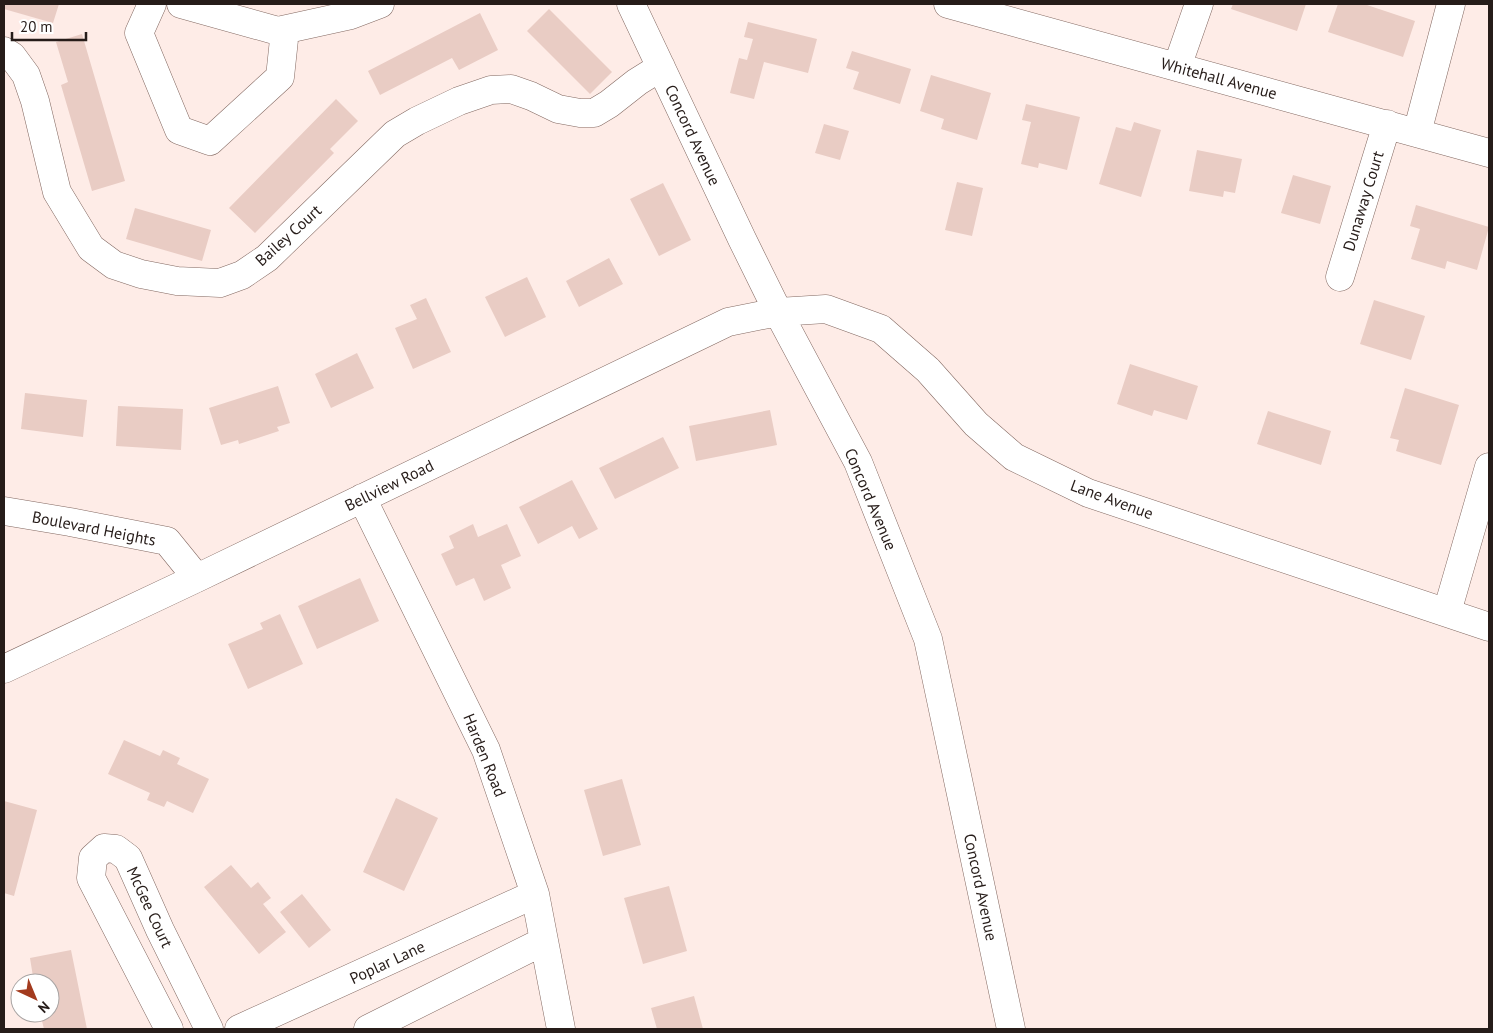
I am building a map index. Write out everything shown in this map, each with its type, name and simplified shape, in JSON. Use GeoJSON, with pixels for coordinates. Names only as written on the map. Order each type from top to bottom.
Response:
{"type":"FeatureCollection","features":[{"type":"Feature","properties":{"kind":"street"},"geometry":{"type":"LineString","coordinates":[[152,4],[139,34],[179,130],[210,141],[280,77],[285,30]]}},
{"type":"Feature","properties":{"kind":"street"},"geometry":{"type":"LineString","coordinates":[[181,4],[278,31],[351,15],[380,4]]}},
{"type":"Feature","properties":{"kind":"street","name":"Concord Avenue"},"geometry":{"type":"LineString","coordinates":[[630,4],[742,240],[858,462],[928,639],[1012,1029]]}},
{"type":"Feature","properties":{"kind":"street","name":"Whitehall Avenue"},"geometry":{"type":"LineString","coordinates":[[948,4],[1033,15],[1177,67],[1489,153]]}},
{"type":"Feature","properties":{"kind":"street"},"geometry":{"type":"LineString","coordinates":[[1177,67],[1199,4]]}},
{"type":"Feature","properties":{"kind":"street"},"geometry":{"type":"LineString","coordinates":[[1417,133],[1452,4]]}},
{"type":"Feature","properties":{"kind":"street","name":"Bailey Court"},"geometry":{"type":"LineString","coordinates":[[4,51],[12,56],[26,75],[35,101],[57,192],[92,248],[114,264],[141,274],[177,281],[220,283],[242,275],[266,258],[396,134],[417,121],[460,101],[491,90],[511,89],[558,109],[580,113],[594,113],[661,67]]}},
{"type":"Feature","properties":{"kind":"street","name":"Dunaway Court"},"geometry":{"type":"LineString","coordinates":[[1340,277],[1387,124]]}},
{"type":"Feature","properties":{"kind":"street","name":"Lane Avenue"},"geometry":{"type":"LineString","coordinates":[[778,312],[826,309],[882,329],[928,370],[976,424],[1014,457],[1088,493],[1489,626]]}},
{"type":"Feature","properties":{"kind":"street","name":"Bellview Road"},"geometry":{"type":"LineString","coordinates":[[4,669],[728,322],[778,312]]}},
{"type":"Feature","properties":{"kind":"street"},"geometry":{"type":"LineString","coordinates":[[1447,612],[1489,466]]}},
{"type":"Feature","properties":{"kind":"street","name":"Harden Road"},"geometry":{"type":"LineString","coordinates":[[362,498],[486,750],[535,894],[561,1029]]}},
{"type":"Feature","properties":{"kind":"street","name":"Boulevard Heights"},"geometry":{"type":"LineString","coordinates":[[4,511],[166,541],[197,578]]}},
{"type":"Feature","properties":{"kind":"street","name":"McGee Court"},"geometry":{"type":"LineString","coordinates":[[169,1029],[91,878],[93,858],[104,848],[116,849],[128,858],[160,930],[208,1029]]}},
{"type":"Feature","properties":{"kind":"street","name":"Poplar Lane"},"geometry":{"type":"LineString","coordinates":[[239,1029],[535,894]]}},
{"type":"Feature","properties":{"kind":"street"},"geometry":{"type":"LineString","coordinates":[[368,1029],[544,941]]}},
{"type":"Feature","properties":{"kind":"building"},"geometry":{"type":"Polygon","coordinates":[[[4,4],[59,4],[53,23],[4,9],[4,4]]]}},
{"type":"Feature","properties":{"kind":"building"},"geometry":{"type":"Polygon","coordinates":[[[1233,4],[1306,4],[1297,31],[1231,9],[1233,4]]]}},
{"type":"Feature","properties":{"kind":"building"},"geometry":{"type":"Polygon","coordinates":[[[1338,4],[1364,4],[1415,21],[1403,57],[1328,32],[1338,4]]]}},
{"type":"Feature","properties":{"kind":"building"},"geometry":{"type":"Polygon","coordinates":[[[549,9],[612,72],[590,94],[527,31],[549,9]]]}},
{"type":"Feature","properties":{"kind":"building"},"geometry":{"type":"Polygon","coordinates":[[[480,13],[498,50],[459,70],[452,58],[380,95],[368,71],[480,13]]]}},
{"type":"Feature","properties":{"kind":"building"},"geometry":{"type":"Polygon","coordinates":[[[748,22],[817,39],[808,73],[764,62],[754,99],[730,93],[739,58],[747,60],[753,39],[744,37],[748,22]]]}},
{"type":"Feature","properties":{"kind":"building"},"geometry":{"type":"Polygon","coordinates":[[[82,34],[125,181],[92,191],[61,85],[68,82],[56,42],[82,34]]]}},
{"type":"Feature","properties":{"kind":"building"},"geometry":{"type":"Polygon","coordinates":[[[852,51],[911,69],[900,104],[853,89],[859,72],[846,68],[852,51]]]}},
{"type":"Feature","properties":{"kind":"building"},"geometry":{"type":"Polygon","coordinates":[[[931,75],[991,93],[977,140],[941,129],[944,119],[920,111],[931,75]]]}},
{"type":"Feature","properties":{"kind":"building"},"geometry":{"type":"Polygon","coordinates":[[[336,99],[358,121],[330,149],[334,153],[255,233],[229,208],[336,99]]]}},
{"type":"Feature","properties":{"kind":"building"},"geometry":{"type":"Polygon","coordinates":[[[1026,104],[1080,117],[1067,170],[1039,163],[1038,168],[1021,164],[1031,122],[1022,120],[1026,104]]]}},
{"type":"Feature","properties":{"kind":"building"},"geometry":{"type":"Polygon","coordinates":[[[1134,122],[1161,130],[1141,197],[1099,184],[1116,127],[1131,131],[1134,122]]]}},
{"type":"Feature","properties":{"kind":"building"},"geometry":{"type":"Polygon","coordinates":[[[824,124],[849,131],[840,160],[815,153],[824,124]]]}},
{"type":"Feature","properties":{"kind":"building"},"geometry":{"type":"Polygon","coordinates":[[[1197,150],[1242,159],[1235,193],[1224,191],[1223,197],[1189,191],[1197,150]]]}},
{"type":"Feature","properties":{"kind":"building"},"geometry":{"type":"Polygon","coordinates":[[[1293,175],[1331,186],[1320,224],[1281,213],[1293,175]]]}},
{"type":"Feature","properties":{"kind":"building"},"geometry":{"type":"Polygon","coordinates":[[[957,182],[983,188],[972,236],[945,230],[957,182]]]}},
{"type":"Feature","properties":{"kind":"building"},"geometry":{"type":"Polygon","coordinates":[[[663,183],[691,240],[659,256],[630,199],[663,183]]]}},
{"type":"Feature","properties":{"kind":"building"},"geometry":{"type":"Polygon","coordinates":[[[1416,205],[1489,227],[1477,270],[1447,261],[1445,269],[1411,259],[1420,229],[1410,226],[1416,205]]]}},
{"type":"Feature","properties":{"kind":"building"},"geometry":{"type":"Polygon","coordinates":[[[135,208],[211,230],[202,261],[126,239],[135,208]]]}},
{"type":"Feature","properties":{"kind":"building"},"geometry":{"type":"Polygon","coordinates":[[[609,258],[623,284],[579,307],[566,281],[609,258]]]}},
{"type":"Feature","properties":{"kind":"building"},"geometry":{"type":"Polygon","coordinates":[[[527,277],[546,317],[505,337],[485,297],[527,277]]]}},
{"type":"Feature","properties":{"kind":"building"},"geometry":{"type":"Polygon","coordinates":[[[426,298],[451,352],[413,369],[395,328],[417,319],[410,305],[426,298]]]}},
{"type":"Feature","properties":{"kind":"building"},"geometry":{"type":"Polygon","coordinates":[[[1374,300],[1425,316],[1411,360],[1360,344],[1374,300]]]}},
{"type":"Feature","properties":{"kind":"building"},"geometry":{"type":"Polygon","coordinates":[[[357,353],[374,388],[331,408],[315,374],[357,353]]]}},
{"type":"Feature","properties":{"kind":"building"},"geometry":{"type":"Polygon","coordinates":[[[1130,364],[1198,386],[1187,420],[1154,410],[1152,416],[1117,404],[1130,364]]]}},
{"type":"Feature","properties":{"kind":"building"},"geometry":{"type":"Polygon","coordinates":[[[278,386],[290,423],[277,427],[279,431],[239,444],[238,440],[221,445],[209,408],[278,386]]]}},
{"type":"Feature","properties":{"kind":"building"},"geometry":{"type":"Polygon","coordinates":[[[1405,388],[1459,405],[1441,465],[1396,451],[1399,440],[1390,438],[1405,388]]]}},
{"type":"Feature","properties":{"kind":"building"},"geometry":{"type":"Polygon","coordinates":[[[25,393],[87,400],[83,437],[21,429],[25,393]]]}},
{"type":"Feature","properties":{"kind":"building"},"geometry":{"type":"Polygon","coordinates":[[[118,406],[183,409],[181,450],[116,446],[118,406]]]}},
{"type":"Feature","properties":{"kind":"building"},"geometry":{"type":"Polygon","coordinates":[[[770,410],[777,445],[696,461],[689,426],[770,410]]]}},
{"type":"Feature","properties":{"kind":"building"},"geometry":{"type":"Polygon","coordinates":[[[1268,411],[1331,431],[1321,465],[1257,444],[1268,411]]]}},
{"type":"Feature","properties":{"kind":"building"},"geometry":{"type":"Polygon","coordinates":[[[663,437],[679,468],[615,499],[599,468],[663,437]]]}},
{"type":"Feature","properties":{"kind":"building"},"geometry":{"type":"Polygon","coordinates":[[[572,480],[598,529],[579,539],[572,526],[538,544],[519,507],[572,480]]]}},
{"type":"Feature","properties":{"kind":"building"},"geometry":{"type":"Polygon","coordinates":[[[473,524],[478,537],[507,524],[521,556],[501,565],[511,588],[484,601],[474,578],[456,586],[441,554],[454,548],[449,536],[473,524]]]}},
{"type":"Feature","properties":{"kind":"building"},"geometry":{"type":"Polygon","coordinates":[[[360,578],[379,621],[317,649],[298,606],[360,578]]]}},
{"type":"Feature","properties":{"kind":"building"},"geometry":{"type":"Polygon","coordinates":[[[280,614],[303,664],[248,689],[228,644],[263,629],[260,623],[280,614]]]}},
{"type":"Feature","properties":{"kind":"building"},"geometry":{"type":"Polygon","coordinates":[[[124,740],[160,756],[163,750],[180,758],[177,764],[209,779],[193,813],[167,801],[164,807],[147,800],[150,793],[108,774],[124,740]]]}},
{"type":"Feature","properties":{"kind":"building"},"geometry":{"type":"Polygon","coordinates":[[[622,779],[641,845],[603,856],[584,790],[622,779]]]}},
{"type":"Feature","properties":{"kind":"building"},"geometry":{"type":"Polygon","coordinates":[[[396,798],[438,818],[404,891],[363,872],[396,798]]]}},
{"type":"Feature","properties":{"kind":"building"},"geometry":{"type":"Polygon","coordinates":[[[4,801],[37,810],[14,896],[4,893],[4,801]]]}},
{"type":"Feature","properties":{"kind":"building"},"geometry":{"type":"Polygon","coordinates":[[[231,865],[251,888],[258,882],[271,898],[263,904],[286,932],[259,954],[204,887],[231,865]]]}},
{"type":"Feature","properties":{"kind":"building"},"geometry":{"type":"Polygon","coordinates":[[[669,886],[687,951],[643,964],[624,898],[669,886]]]}},
{"type":"Feature","properties":{"kind":"building"},"geometry":{"type":"Polygon","coordinates":[[[302,894],[331,930],[309,948],[280,912],[302,894]]]}},
{"type":"Feature","properties":{"kind":"building"},"geometry":{"type":"Polygon","coordinates":[[[71,950],[87,1029],[44,1029],[42,1023],[60,1023],[60,973],[32,973],[30,958],[71,950]]]}},
{"type":"Feature","properties":{"kind":"building"},"geometry":{"type":"Polygon","coordinates":[[[694,996],[703,1029],[657,1029],[651,1008],[694,996]]]}}]}
